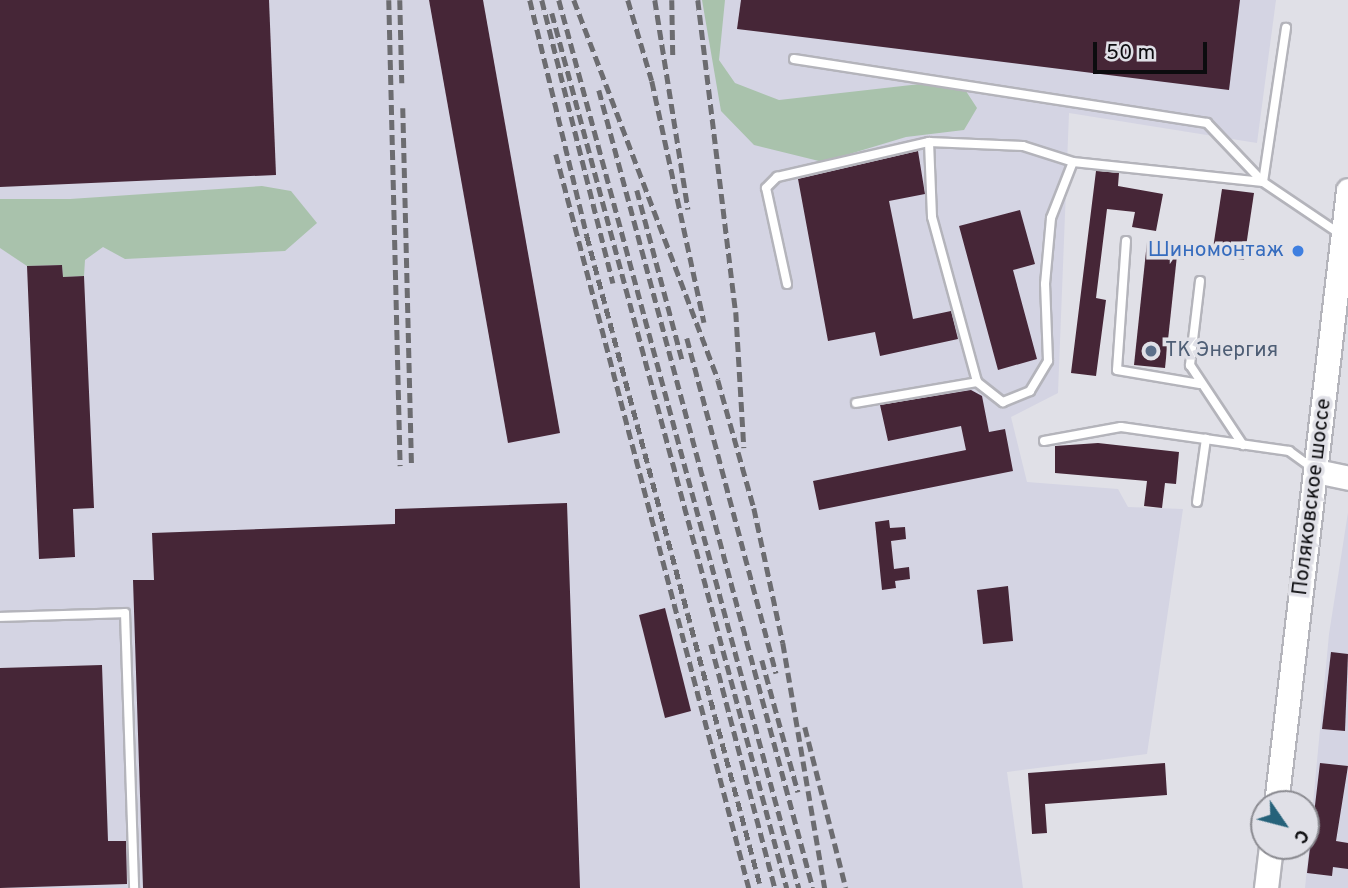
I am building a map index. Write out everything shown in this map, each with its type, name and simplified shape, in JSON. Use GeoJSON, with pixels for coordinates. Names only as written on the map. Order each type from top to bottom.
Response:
{"type":"FeatureCollection","features":[{"type":"Feature","properties":{"kind":"main road","name":"Поляковское шоссе"},"geometry":{"type":"LineString","coordinates":[[1278,790],[1348,190]]}},
{"type":"Feature","properties":{"kind":"main road"},"geometry":{"type":"LineString","coordinates":[[1316,471],[1348,478]]}},
{"type":"Feature","properties":{"kind":"main road"},"geometry":{"type":"LineString","coordinates":[[1266,888],[1269,860]]}},
{"type":"Feature","properties":{"kind":"lane"},"geometry":{"type":"LineString","coordinates":[[1263,182],[1286,28]]}},
{"type":"Feature","properties":{"kind":"lane"},"geometry":{"type":"LineString","coordinates":[[794,59],[1207,123],[1263,182],[1343,235]]}},
{"type":"Feature","properties":{"kind":"lane"},"geometry":{"type":"LineString","coordinates":[[787,284],[766,188],[777,177],[929,142],[1023,146],[1073,162],[1263,182]]}},
{"type":"Feature","properties":{"kind":"lane"},"geometry":{"type":"LineString","coordinates":[[929,142],[932,217],[977,382],[1003,402],[1030,391],[1048,361],[1045,284],[1051,218],[1073,162]]}},
{"type":"Feature","properties":{"kind":"lane"},"geometry":{"type":"LineString","coordinates":[[1126,241],[1117,370],[1200,384]]}},
{"type":"Feature","properties":{"kind":"lane"},"geometry":{"type":"LineString","coordinates":[[1200,281],[1190,365],[1242,445]]}},
{"type":"Feature","properties":{"kind":"lane"},"geometry":{"type":"LineString","coordinates":[[856,403],[977,382]]}},
{"type":"Feature","properties":{"kind":"lane"},"geometry":{"type":"LineString","coordinates":[[1044,441],[1121,427],[1289,451],[1316,471]]}},
{"type":"Feature","properties":{"kind":"lane"},"geometry":{"type":"LineString","coordinates":[[1197,502],[1206,439]]}},
{"type":"Feature","properties":{"kind":"lane"},"geometry":{"type":"LineString","coordinates":[[0,617],[125,613],[134,888]]}},
{"type":"Feature","properties":{"kind":"shaded area"},"geometry":{"type":"Polygon","coordinates":[[[0,0],[1276,0],[1257,143],[1069,113],[1058,393],[1011,417],[1027,482],[1118,489],[1128,507],[1183,509],[1147,754],[1007,772],[1023,888],[0,888],[0,0]]]}},
{"type":"Feature","properties":{"kind":"shaded area"},"geometry":{"type":"Polygon","coordinates":[[[1348,512],[1348,888],[1305,888],[1308,860],[1320,860],[1320,790],[1314,790],[1329,634],[1348,512]]]}},
{"type":"Feature","properties":{"kind":"green space"},"geometry":{"type":"Polygon","coordinates":[[[702,0],[725,0],[719,60],[735,83],[779,100],[929,83],[964,88],[977,108],[964,130],[906,137],[823,162],[754,145],[721,111],[702,0]]]}},
{"type":"Feature","properties":{"kind":"green space"},"geometry":{"type":"Polygon","coordinates":[[[262,186],[291,191],[317,223],[285,251],[125,259],[103,247],[85,260],[84,276],[63,277],[62,265],[27,266],[0,248],[0,199],[70,199],[262,186]]]}},
{"type":"Feature","properties":{"kind":"building"},"geometry":{"type":"Polygon","coordinates":[[[0,0],[269,0],[276,175],[0,187],[0,0]]]}},
{"type":"Feature","properties":{"kind":"building"},"geometry":{"type":"Polygon","coordinates":[[[429,0],[483,0],[560,433],[508,443],[429,0]]]}},
{"type":"Feature","properties":{"kind":"building"},"geometry":{"type":"Polygon","coordinates":[[[741,0],[1240,0],[1229,90],[737,29],[741,0]]]}},
{"type":"Feature","properties":{"kind":"building"},"geometry":{"type":"Polygon","coordinates":[[[918,151],[925,194],[889,201],[913,319],[951,311],[958,339],[880,356],[875,332],[828,341],[798,179],[918,151]]]}},
{"type":"Feature","properties":{"kind":"building"},"geometry":{"type":"Polygon","coordinates":[[[1096,171],[1119,173],[1118,186],[1163,194],[1156,231],[1132,227],[1135,212],[1107,209],[1096,298],[1106,300],[1096,376],[1071,373],[1096,171]]]}},
{"type":"Feature","properties":{"kind":"building"},"geometry":{"type":"Polygon","coordinates":[[[1222,189],[1254,193],[1244,260],[1212,255],[1222,189]]]}},
{"type":"Feature","properties":{"kind":"building"},"geometry":{"type":"Polygon","coordinates":[[[1020,210],[1035,264],[1013,270],[1037,359],[998,370],[959,226],[1020,210]]]}},
{"type":"Feature","properties":{"kind":"building"},"geometry":{"type":"Polygon","coordinates":[[[1147,242],[1178,246],[1165,368],[1134,365],[1147,242]]]}},
{"type":"Feature","properties":{"kind":"building"},"geometry":{"type":"Polygon","coordinates":[[[62,265],[63,277],[84,276],[94,508],[73,509],[75,557],[39,559],[27,266],[62,265]]]}},
{"type":"Feature","properties":{"kind":"building"},"geometry":{"type":"Polygon","coordinates":[[[971,390],[982,396],[989,432],[1005,429],[1013,471],[819,510],[813,481],[966,450],[961,426],[888,441],[880,405],[971,390]]]}},
{"type":"Feature","properties":{"kind":"building"},"geometry":{"type":"Polygon","coordinates":[[[1098,443],[1179,452],[1176,484],[1165,483],[1162,508],[1144,506],[1147,481],[1055,473],[1055,446],[1098,443]]]}},
{"type":"Feature","properties":{"kind":"building"},"geometry":{"type":"Polygon","coordinates":[[[567,503],[580,888],[143,888],[133,580],[154,580],[152,533],[395,524],[395,509],[567,503]]]}},
{"type":"Feature","properties":{"kind":"building"},"geometry":{"type":"Polygon","coordinates":[[[889,520],[890,528],[905,527],[906,539],[891,541],[894,569],[909,567],[910,579],[895,581],[896,588],[882,590],[875,522],[889,520]]]}},
{"type":"Feature","properties":{"kind":"building"},"geometry":{"type":"Polygon","coordinates":[[[1008,586],[1013,641],[983,644],[977,590],[1008,586]]]}},
{"type":"Feature","properties":{"kind":"building"},"geometry":{"type":"Polygon","coordinates":[[[665,608],[691,711],[665,718],[639,615],[665,608]]]}},
{"type":"Feature","properties":{"kind":"building"},"geometry":{"type":"Polygon","coordinates":[[[1331,652],[1348,654],[1345,731],[1322,729],[1331,652]]]}},
{"type":"Feature","properties":{"kind":"building"},"geometry":{"type":"Polygon","coordinates":[[[102,665],[108,841],[126,841],[127,884],[0,888],[0,668],[102,665]]]}},
{"type":"Feature","properties":{"kind":"building"},"geometry":{"type":"Polygon","coordinates":[[[1165,763],[1167,795],[1045,804],[1047,833],[1032,834],[1028,773],[1165,763]]]}},
{"type":"Feature","properties":{"kind":"building"},"geometry":{"type":"Polygon","coordinates":[[[1320,763],[1348,766],[1336,841],[1348,843],[1348,869],[1333,867],[1332,876],[1307,873],[1309,860],[1320,860],[1320,790],[1317,790],[1320,763]]]}},
{"type":"Feature","properties":{"kind":"railway"},"geometry":{"type":"LineString","coordinates":[[389,0],[400,466]]}},
{"type":"Feature","properties":{"kind":"railway"},"geometry":{"type":"LineString","coordinates":[[400,0],[402,83]]}},
{"type":"Feature","properties":{"kind":"railway"},"geometry":{"type":"LineString","coordinates":[[530,0],[587,236],[761,888]]}},
{"type":"Feature","properties":{"kind":"railway"},"geometry":{"type":"LineString","coordinates":[[542,0],[613,283]]}},
{"type":"Feature","properties":{"kind":"railway"},"geometry":{"type":"LineString","coordinates":[[559,0],[799,888]]}},
{"type":"Feature","properties":{"kind":"railway"},"geometry":{"type":"LineString","coordinates":[[574,0],[718,380],[754,508],[783,643],[825,888]]}},
{"type":"Feature","properties":{"kind":"railway"},"geometry":{"type":"LineString","coordinates":[[628,0],[652,81],[704,322]]}},
{"type":"Feature","properties":{"kind":"railway"},"geometry":{"type":"LineString","coordinates":[[655,0],[688,209]]}},
{"type":"Feature","properties":{"kind":"railway"},"geometry":{"type":"LineString","coordinates":[[672,0],[673,57]]}},
{"type":"Feature","properties":{"kind":"railway"},"geometry":{"type":"LineString","coordinates":[[698,0],[736,312],[744,448]]}},
{"type":"Feature","properties":{"kind":"railway"},"geometry":{"type":"LineString","coordinates":[[552,13],[787,888]]}},
{"type":"Feature","properties":{"kind":"railway"},"geometry":{"type":"LineString","coordinates":[[599,90],[813,888]]}},
{"type":"Feature","properties":{"kind":"railway"},"geometry":{"type":"LineString","coordinates":[[403,108],[412,464]]}},
{"type":"Feature","properties":{"kind":"railway"},"geometry":{"type":"LineString","coordinates":[[556,154],[749,888]]}},
{"type":"Feature","properties":{"kind":"railway"},"geometry":{"type":"LineString","coordinates":[[637,190],[682,359]]}},
{"type":"Feature","properties":{"kind":"railway"},"geometry":{"type":"LineString","coordinates":[[687,338],[776,673]]}},
{"type":"Feature","properties":{"kind":"railway"},"geometry":{"type":"LineString","coordinates":[[711,644],[775,888]]}},
{"type":"Feature","properties":{"kind":"railway"},"geometry":{"type":"LineString","coordinates":[[762,660],[798,792]]}},
{"type":"Feature","properties":{"kind":"railway"},"geometry":{"type":"LineString","coordinates":[[805,727],[846,888]]}},
{"type":"Feature","properties":{"kind":"place","name":"Шиномонтаж"},"geometry":{"type":"Point","coordinates":[1298,251]}},
{"type":"Feature","properties":{"kind":"place","name":"ТК Энергия"},"geometry":{"type":"Point","coordinates":[1151,351]}}]}
